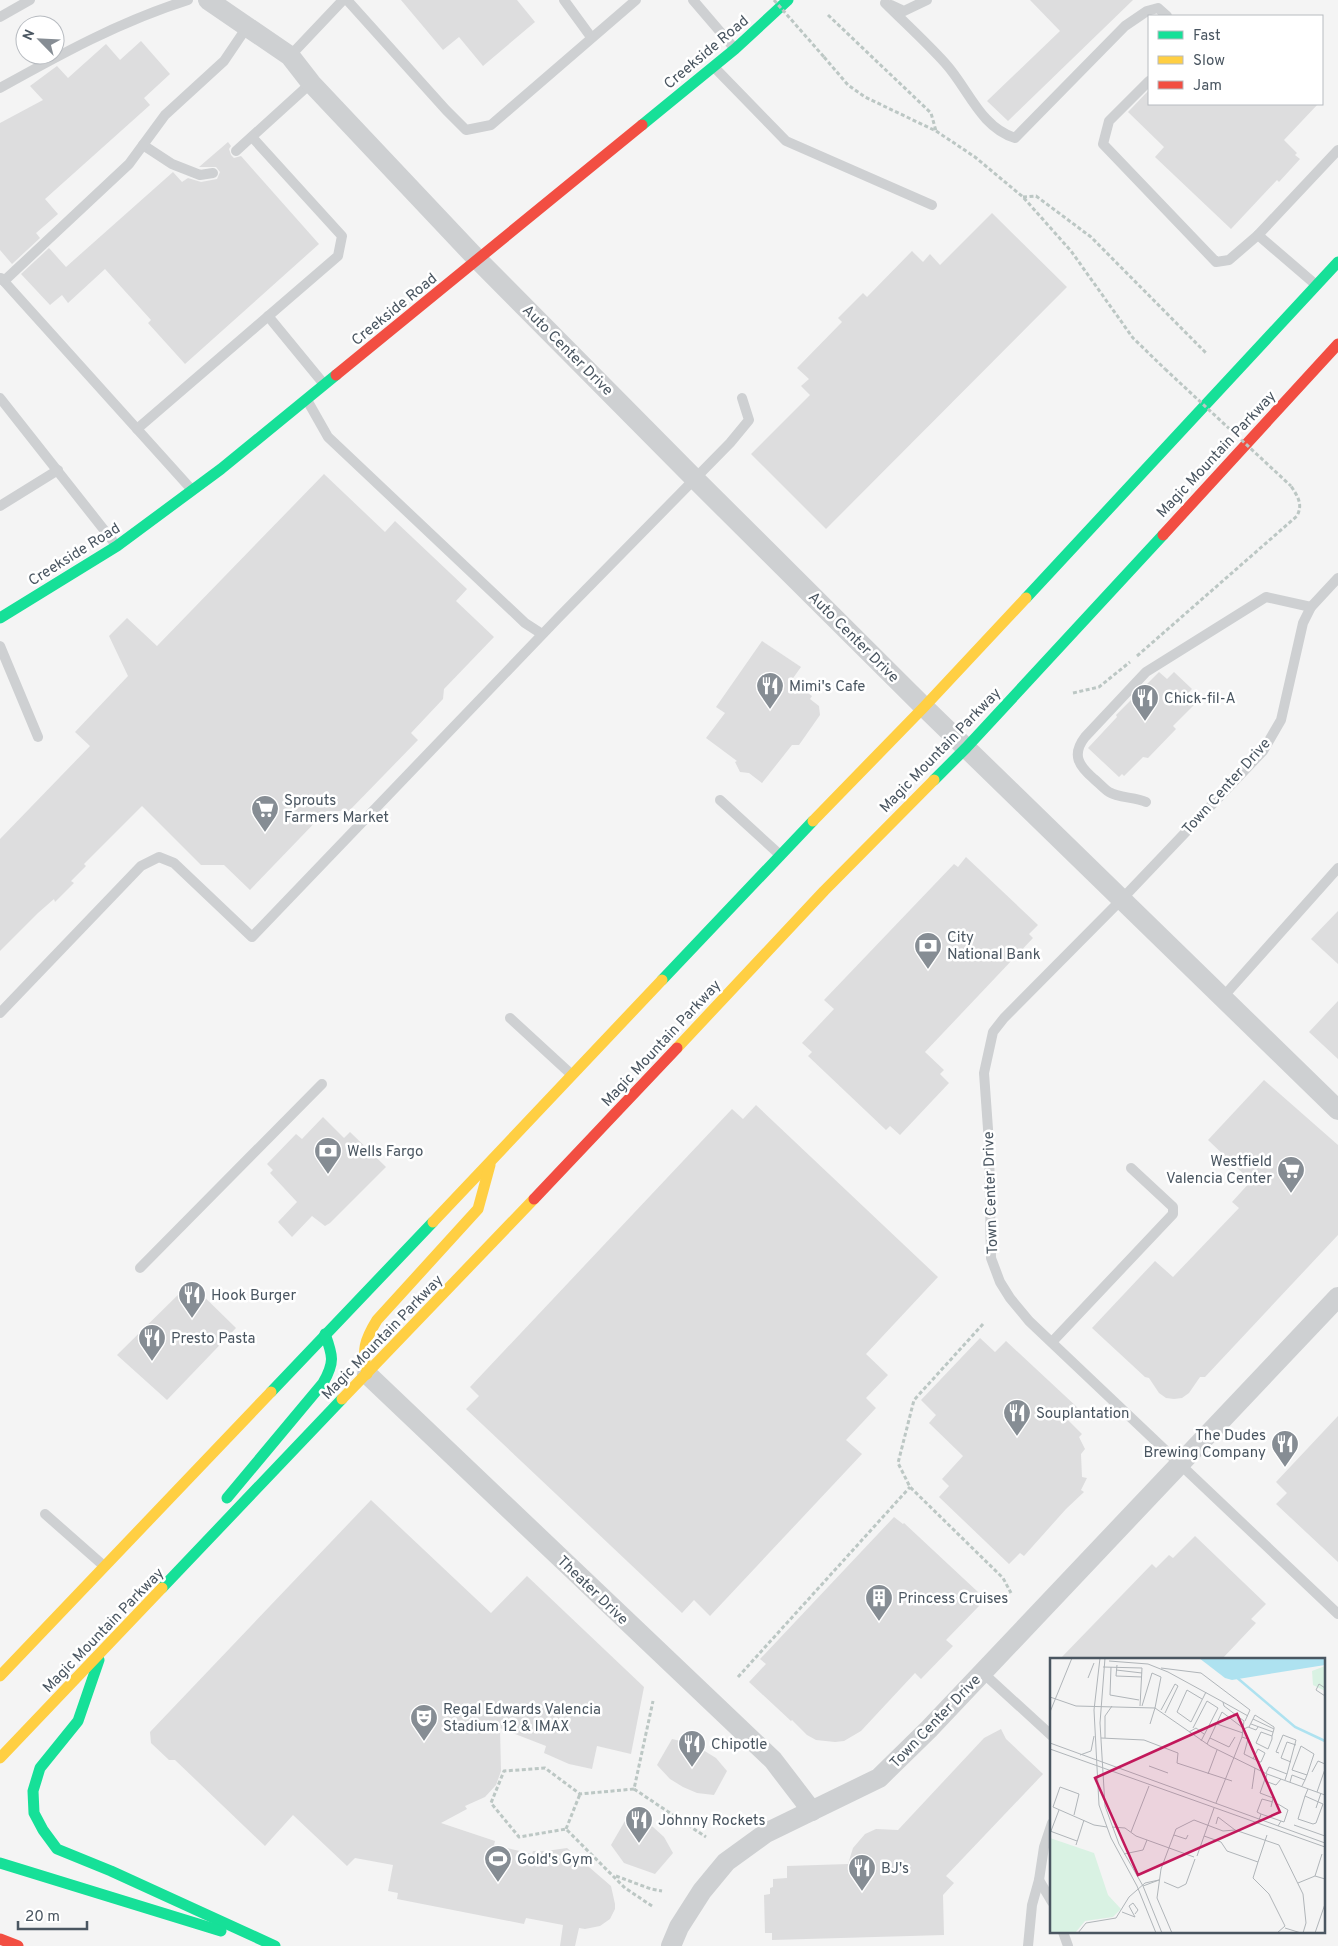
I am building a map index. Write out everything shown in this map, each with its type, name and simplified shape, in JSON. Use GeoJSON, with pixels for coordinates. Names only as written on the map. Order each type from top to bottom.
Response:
{"type":"FeatureCollection","features":[{"type":"Feature","properties":{"kind":"main road","name":"Creekside Road"},"geometry":{"type":"LineString","coordinates":[[0,618],[117,546],[192,490],[478,260],[735,48],[788,0]]}},
{"type":"Feature","properties":{"kind":"main road"},"geometry":{"type":"LineString","coordinates":[[0,1676],[780,855],[924,707],[1338,262]]}},
{"type":"Feature","properties":{"kind":"main road","name":"Magic Mountain Parkway"},"geometry":{"type":"LineString","coordinates":[[0,1758],[653,1074],[824,891],[966,748],[1338,344]]}},
{"type":"Feature","properties":{"kind":"main road"},"geometry":{"type":"LineString","coordinates":[[367,1374],[362,1354],[364,1340],[376,1320],[478,1209],[491,1161]]}},
{"type":"Feature","properties":{"kind":"main road"},"geometry":{"type":"LineString","coordinates":[[219,1507],[323,1383],[332,1369],[334,1358],[325,1334]]}},
{"type":"Feature","properties":{"kind":"main road"},"geometry":{"type":"LineString","coordinates":[[182,1569],[210,1522]]}},
{"type":"Feature","properties":{"kind":"main road"},"geometry":{"type":"LineString","coordinates":[[101,1653],[78,1721],[40,1768],[33,1791],[34,1814],[42,1830],[57,1849],[111,1870],[275,1946]]}},
{"type":"Feature","properties":{"kind":"main road"},"geometry":{"type":"LineString","coordinates":[[0,1863],[270,1946]]}},
{"type":"Feature","properties":{"kind":"main road"},"geometry":{"type":"LineString","coordinates":[[0,1939],[18,1946]]}},
{"type":"Feature","properties":{"kind":"street","name":"Auto Center Drive"},"geometry":{"type":"LineString","coordinates":[[208,0],[290,56],[311,83],[478,260],[924,707]]}},
{"type":"Feature","properties":{"kind":"street"},"geometry":{"type":"LineString","coordinates":[[924,707],[1338,1110]]}},
{"type":"Feature","properties":{"kind":"street","name":"Town Center Drive"},"geometry":{"type":"LineString","coordinates":[[671,1946],[679,1927],[702,1891],[726,1862],[766,1833],[879,1778],[929,1729],[1338,1297]]}},
{"type":"Feature","properties":{"kind":"street","name":"Theater Drive"},"geometry":{"type":"LineString","coordinates":[[367,1374],[773,1760],[812,1811]]}},
{"type":"Feature","properties":{"kind":"lane"},"geometry":{"type":"LineString","coordinates":[[0,17],[30,0]]}},
{"type":"Feature","properties":{"kind":"lane"},"geometry":{"type":"LineString","coordinates":[[0,88],[107,31],[151,12],[188,0]]}},
{"type":"Feature","properties":{"kind":"lane"},"geometry":{"type":"LineString","coordinates":[[290,56],[345,0],[466,130],[491,125],[590,37],[636,0]]}},
{"type":"Feature","properties":{"kind":"lane"},"geometry":{"type":"LineString","coordinates":[[564,0],[590,37]]}},
{"type":"Feature","properties":{"kind":"lane"},"geometry":{"type":"LineString","coordinates":[[693,0],[735,48]]}},
{"type":"Feature","properties":{"kind":"lane"},"geometry":{"type":"LineString","coordinates":[[883,1],[904,11],[927,0]]}},
{"type":"Feature","properties":{"kind":"lane"},"geometry":{"type":"LineString","coordinates":[[883,1],[946,63],[966,89],[982,116],[1005,135],[1015,138],[1125,26],[1147,11],[1158,8],[1166,15]]}},
{"type":"Feature","properties":{"kind":"lane"},"geometry":{"type":"LineString","coordinates":[[192,490],[2,279],[129,164],[165,115],[224,61],[247,27]]}},
{"type":"Feature","properties":{"kind":"lane"},"geometry":{"type":"LineString","coordinates":[[713,66],[786,141],[932,205]]}},
{"type":"Feature","properties":{"kind":"lane"},"geometry":{"type":"LineString","coordinates":[[1148,82],[1109,121],[1103,144],[1216,262],[1229,260],[1258,235],[1338,150]]}},
{"type":"Feature","properties":{"kind":"lane"},"geometry":{"type":"LineString","coordinates":[[236,152],[311,83]]}},
{"type":"Feature","properties":{"kind":"lane"},"geometry":{"type":"LineString","coordinates":[[137,429],[338,256],[342,236],[252,137]]}},
{"type":"Feature","properties":{"kind":"lane"},"geometry":{"type":"LineString","coordinates":[[143,145],[172,164],[200,175],[213,173]]}},
{"type":"Feature","properties":{"kind":"lane"},"geometry":{"type":"LineString","coordinates":[[1258,235],[1316,285]]}},
{"type":"Feature","properties":{"kind":"lane"},"geometry":{"type":"LineString","coordinates":[[268,316],[324,385]]}},
{"type":"Feature","properties":{"kind":"lane"},"geometry":{"type":"LineString","coordinates":[[0,398],[117,546]]}},
{"type":"Feature","properties":{"kind":"lane"},"geometry":{"type":"LineString","coordinates":[[0,1013],[141,866],[159,857],[174,863],[252,937],[542,634],[730,443],[749,420],[742,398]]}},
{"type":"Feature","properties":{"kind":"lane"},"geometry":{"type":"LineString","coordinates":[[307,399],[328,436],[525,623],[542,634]]}},
{"type":"Feature","properties":{"kind":"lane"},"geometry":{"type":"LineString","coordinates":[[0,506],[58,470]]}},
{"type":"Feature","properties":{"kind":"lane","name":"Town Center Drive"},"geometry":{"type":"LineString","coordinates":[[1338,578],[1311,607],[1303,623],[1282,720],[1262,750],[1122,899],[1004,1018],[993,1032],[984,1073],[989,1143],[992,1258],[1000,1282],[1010,1298],[1029,1320],[1338,1614]]}},
{"type":"Feature","properties":{"kind":"lane"},"geometry":{"type":"LineString","coordinates":[[1146,802],[1137,798],[1110,793],[1083,770],[1079,763],[1078,749],[1085,737],[1146,672],[1266,597],[1311,607]]}},
{"type":"Feature","properties":{"kind":"lane"},"geometry":{"type":"LineString","coordinates":[[0,646],[38,737]]}},
{"type":"Feature","properties":{"kind":"lane"},"geometry":{"type":"LineString","coordinates":[[720,800],[780,855]]}},
{"type":"Feature","properties":{"kind":"lane"},"geometry":{"type":"LineString","coordinates":[[1223,998],[1338,868]]}},
{"type":"Feature","properties":{"kind":"lane"},"geometry":{"type":"LineString","coordinates":[[510,1018],[573,1075]]}},
{"type":"Feature","properties":{"kind":"lane"},"geometry":{"type":"LineString","coordinates":[[140,1268],[322,1084]]}},
{"type":"Feature","properties":{"kind":"lane"},"geometry":{"type":"LineString","coordinates":[[1052,1342],[1173,1214],[1173,1207],[1131,1168]]}},
{"type":"Feature","properties":{"kind":"lane"},"geometry":{"type":"LineString","coordinates":[[45,1514],[104,1567]]}},
{"type":"Feature","properties":{"kind":"lane"},"geometry":{"type":"LineString","coordinates":[[982,1672],[1050,1734]]}},
{"type":"Feature","properties":{"kind":"lane"},"geometry":{"type":"LineString","coordinates":[[1028,1946],[1032,1905],[1050,1831]]}},
{"type":"Feature","properties":{"kind":"lane"},"geometry":{"type":"LineString","coordinates":[[1039,1880],[1050,1899]]}},
{"type":"Feature","properties":{"kind":"lane"},"geometry":{"type":"LineString","coordinates":[[1064,1934],[1068,1946]]}},
{"type":"Feature","properties":{"kind":"path"},"geometry":{"type":"LineString","coordinates":[[774,0],[848,85],[865,97],[936,131],[975,157],[1023,197],[1071,251],[1133,338],[1291,486],[1299,499],[1300,509],[1297,516],[1099,687],[1073,693]]}},
{"type":"Feature","properties":{"kind":"path"},"geometry":{"type":"LineString","coordinates":[[828,14],[931,112],[936,131]]}},
{"type":"Feature","properties":{"kind":"path"},"geometry":{"type":"LineString","coordinates":[[1023,197],[1036,196],[1091,237],[1207,354]]}},
{"type":"Feature","properties":{"kind":"path"},"geometry":{"type":"LineString","coordinates":[[983,1324],[914,1400],[898,1464],[910,1487],[1003,1578],[1012,1593]]}},
{"type":"Feature","properties":{"kind":"path"},"geometry":{"type":"LineString","coordinates":[[738,1677],[910,1487]]}},
{"type":"Feature","properties":{"kind":"path"},"geometry":{"type":"LineString","coordinates":[[634,1789],[653,1701]]}},
{"type":"Feature","properties":{"kind":"path"},"geometry":{"type":"LineString","coordinates":[[566,1828],[520,1837],[492,1803],[504,1771],[545,1768],[580,1794],[634,1789],[706,1836]]}},
{"type":"Feature","properties":{"kind":"path"},"geometry":{"type":"LineString","coordinates":[[566,1828],[580,1794]]}},
{"type":"Feature","properties":{"kind":"path"},"geometry":{"type":"LineString","coordinates":[[566,1828],[632,1894],[652,1906]]}},
{"type":"Feature","properties":{"kind":"path"},"geometry":{"type":"LineString","coordinates":[[613,1875],[651,1889],[662,1891]]}},
{"type":"Feature","properties":{"kind":"building"},"geometry":{"type":"Polygon","coordinates":[[[401,0],[517,0],[535,22],[483,66],[459,37],[443,50],[401,0]]]}},
{"type":"Feature","properties":{"kind":"building"},"geometry":{"type":"Polygon","coordinates":[[[1030,0],[1133,0],[1008,121],[987,101],[1060,31],[1030,0]]]}},
{"type":"Feature","properties":{"kind":"building"},"geometry":{"type":"Polygon","coordinates":[[[141,41],[170,74],[144,98],[150,105],[45,199],[58,214],[36,233],[40,238],[12,264],[0,250],[0,123],[43,100],[30,86],[57,66],[68,78],[106,44],[120,60],[141,41]]]}},
{"type":"Feature","properties":{"kind":"building"},"geometry":{"type":"Polygon","coordinates":[[[1148,91],[1148,105],[1317,105],[1284,140],[1297,153],[1295,155],[1300,159],[1279,182],[1277,180],[1231,229],[1155,157],[1164,147],[1128,112],[1148,91]]]}},
{"type":"Feature","properties":{"kind":"building"},"geometry":{"type":"Polygon","coordinates":[[[228,142],[231,146],[229,149],[231,155],[234,158],[241,156],[319,244],[185,364],[148,323],[151,320],[105,269],[68,303],[62,295],[50,305],[21,274],[49,248],[66,267],[173,172],[182,182],[188,178],[201,182],[217,179],[220,172],[216,167],[199,167],[228,142]]]}},
{"type":"Feature","properties":{"kind":"building"},"geometry":{"type":"Polygon","coordinates":[[[992,213],[1067,287],[826,529],[751,454],[810,395],[801,386],[809,379],[797,368],[842,322],[838,318],[863,293],[867,297],[912,251],[923,262],[930,254],[940,265],[992,213]]]}},
{"type":"Feature","properties":{"kind":"building"},"geometry":{"type":"Polygon","coordinates":[[[324,474],[385,532],[395,521],[467,589],[456,601],[494,637],[444,689],[443,699],[411,733],[418,740],[349,811],[326,811],[250,890],[224,865],[201,865],[142,806],[84,864],[86,866],[71,881],[74,883],[55,902],[54,899],[38,913],[0,951],[0,839],[90,746],[75,732],[128,676],[109,636],[127,618],[157,646],[324,474]]]}},
{"type":"Feature","properties":{"kind":"building","name":"Mimi's Cafe"},"geometry":{"type":"Polygon","coordinates":[[[762,641],[801,667],[791,681],[812,696],[810,699],[819,706],[820,715],[799,745],[792,745],[762,783],[749,773],[740,772],[735,762],[737,761],[706,738],[725,713],[716,707],[762,641]]]}},
{"type":"Feature","properties":{"kind":"building","name":"Chick-fil-A"},"geometry":{"type":"Polygon","coordinates":[[[1159,672],[1167,679],[1174,672],[1192,689],[1185,696],[1194,705],[1173,726],[1176,729],[1148,758],[1143,757],[1124,776],[1122,774],[1119,777],[1088,748],[1117,717],[1116,715],[1159,672]]]}},
{"type":"Feature","properties":{"kind":"building"},"geometry":{"type":"Polygon","coordinates":[[[966,857],[1038,925],[1029,934],[1033,938],[925,1052],[944,1070],[940,1074],[949,1083],[900,1135],[890,1126],[886,1130],[808,1056],[812,1052],[802,1043],[834,1009],[824,1000],[954,864],[958,867],[966,857]]]}},
{"type":"Feature","properties":{"kind":"building"},"geometry":{"type":"Polygon","coordinates":[[[1338,911],[1338,964],[1311,939],[1338,911]]]}},
{"type":"Feature","properties":{"kind":"building"},"geometry":{"type":"Polygon","coordinates":[[[1338,1001],[1338,1059],[1309,1032],[1338,1001]]]}},
{"type":"Feature","properties":{"kind":"building","name":"Westfield Valencia Center"},"geometry":{"type":"Polygon","coordinates":[[[1264,1080],[1338,1145],[1338,1235],[1205,1377],[1200,1377],[1189,1393],[1182,1398],[1166,1398],[1159,1393],[1149,1378],[1145,1377],[1092,1328],[1155,1261],[1173,1277],[1239,1208],[1232,1202],[1251,1181],[1208,1140],[1264,1080]]]}},
{"type":"Feature","properties":{"kind":"building"},"geometry":{"type":"Polygon","coordinates":[[[756,1105],[938,1277],[866,1354],[888,1375],[866,1398],[876,1408],[846,1440],[862,1454],[710,1616],[694,1600],[682,1613],[466,1409],[479,1396],[470,1387],[732,1109],[743,1119],[756,1105]]]}},
{"type":"Feature","properties":{"kind":"building","name":"Wells Fargo"},"geometry":{"type":"Polygon","coordinates":[[[323,1117],[344,1138],[350,1132],[386,1167],[330,1223],[325,1226],[312,1216],[292,1237],[278,1222],[297,1202],[270,1173],[273,1170],[267,1164],[296,1134],[302,1139],[323,1117]]]}},
{"type":"Feature","properties":{"kind":"building"},"geometry":{"type":"Polygon","coordinates":[[[190,1283],[236,1328],[167,1400],[117,1355],[190,1283]]]}},
{"type":"Feature","properties":{"kind":"building","name":"Princess Cruises"},"geometry":{"type":"Polygon","coordinates":[[[980,1338],[995,1352],[1006,1341],[1078,1408],[1067,1419],[1082,1434],[1079,1437],[1085,1449],[1081,1454],[1082,1477],[1087,1478],[1081,1490],[1084,1492],[1066,1509],[1024,1556],[1020,1553],[1009,1564],[939,1497],[949,1486],[942,1479],[963,1456],[929,1423],[936,1415],[921,1400],[980,1338]]]}},
{"type":"Feature","properties":{"kind":"building"},"geometry":{"type":"Polygon","coordinates":[[[1338,1416],[1338,1562],[1276,1504],[1287,1493],[1276,1482],[1338,1416]]]}},
{"type":"Feature","properties":{"kind":"building"},"geometry":{"type":"Polygon","coordinates":[[[371,1500],[491,1613],[527,1576],[644,1687],[631,1754],[597,1746],[592,1769],[569,1764],[544,1753],[546,1746],[500,1728],[501,1771],[496,1785],[485,1797],[465,1806],[467,1809],[441,1823],[495,1841],[494,1845],[532,1854],[533,1851],[567,1848],[611,1886],[615,1909],[610,1919],[600,1926],[585,1929],[579,1928],[575,1946],[560,1946],[563,1925],[526,1918],[524,1924],[397,1899],[398,1893],[388,1891],[393,1865],[355,1858],[347,1866],[293,1815],[265,1846],[175,1760],[169,1760],[151,1743],[150,1732],[371,1500]]]}},
{"type":"Feature","properties":{"kind":"building","name":"Princess Cruises"},"geometry":{"type":"Polygon","coordinates":[[[894,1517],[904,1523],[978,1592],[973,1598],[980,1605],[946,1640],[953,1646],[921,1679],[915,1673],[861,1731],[844,1741],[816,1740],[807,1735],[749,1682],[766,1664],[760,1659],[894,1517]]]}},
{"type":"Feature","properties":{"kind":"building"},"geometry":{"type":"Polygon","coordinates":[[[1195,1536],[1266,1604],[1251,1619],[1256,1623],[1223,1658],[1061,1658],[1152,1564],[1156,1568],[1169,1555],[1173,1558],[1195,1536]]]}},
{"type":"Feature","properties":{"kind":"building"},"geometry":{"type":"Polygon","coordinates":[[[1001,1729],[1006,1739],[1043,1774],[946,1876],[954,1883],[943,1895],[944,1935],[772,1940],[772,1933],[765,1933],[764,1895],[770,1894],[770,1888],[773,1887],[773,1879],[787,1878],[787,1866],[848,1864],[853,1848],[865,1834],[876,1829],[898,1830],[984,1738],[1001,1729]]]}},
{"type":"Feature","properties":{"kind":"building","name":"Chipotle"},"geometry":{"type":"Polygon","coordinates":[[[672,1739],[689,1743],[703,1750],[716,1758],[727,1771],[714,1795],[697,1793],[683,1787],[670,1779],[657,1765],[672,1739]]]}},
{"type":"Feature","properties":{"kind":"building","name":"Johnny Rockets"},"geometry":{"type":"Polygon","coordinates":[[[629,1814],[640,1818],[653,1827],[664,1837],[673,1853],[655,1874],[624,1863],[611,1845],[629,1814]]]}},
{"type":"Feature","properties":{"kind":"traffic: fast"},"geometry":{"type":"LineString","coordinates":[[642,125],[735,49],[788,0]]}},
{"type":"Feature","properties":{"kind":"traffic: fast"},"geometry":{"type":"LineString","coordinates":[[1026,598],[1338,262]]}},
{"type":"Feature","properties":{"kind":"traffic: fast"},"geometry":{"type":"LineString","coordinates":[[0,618],[117,546],[221,469],[336,375]]}},
{"type":"Feature","properties":{"kind":"traffic: fast"},"geometry":{"type":"LineString","coordinates":[[934,780],[966,748],[1163,535]]}},
{"type":"Feature","properties":{"kind":"traffic: fast"},"geometry":{"type":"LineString","coordinates":[[662,980],[813,821]]}},
{"type":"Feature","properties":{"kind":"traffic: fast"},"geometry":{"type":"LineString","coordinates":[[271,1392],[433,1222]]}},
{"type":"Feature","properties":{"kind":"traffic: fast"},"geometry":{"type":"LineString","coordinates":[[227,1498],[323,1383],[332,1359],[325,1334]]}},
{"type":"Feature","properties":{"kind":"traffic: fast"},"geometry":{"type":"LineString","coordinates":[[162,1588],[342,1399]]}},
{"type":"Feature","properties":{"kind":"traffic: fast"},"geometry":{"type":"LineString","coordinates":[[99,1660],[78,1721],[40,1768],[33,1791],[34,1813],[43,1830],[57,1849],[111,1871],[275,1946]]}},
{"type":"Feature","properties":{"kind":"traffic: fast"},"geometry":{"type":"LineString","coordinates":[[0,1863],[221,1931]]}},
{"type":"Feature","properties":{"kind":"traffic: slow"},"geometry":{"type":"LineString","coordinates":[[813,821],[924,707],[1026,598]]}},
{"type":"Feature","properties":{"kind":"traffic: slow"},"geometry":{"type":"LineString","coordinates":[[677,1048],[824,891],[934,780]]}},
{"type":"Feature","properties":{"kind":"traffic: slow"},"geometry":{"type":"LineString","coordinates":[[433,1222],[662,980]]}},
{"type":"Feature","properties":{"kind":"traffic: slow"},"geometry":{"type":"LineString","coordinates":[[367,1374],[365,1346],[377,1320],[478,1209],[490,1165]]}},
{"type":"Feature","properties":{"kind":"traffic: slow"},"geometry":{"type":"LineString","coordinates":[[342,1399],[534,1199]]}},
{"type":"Feature","properties":{"kind":"traffic: slow"},"geometry":{"type":"LineString","coordinates":[[0,1676],[271,1392]]}},
{"type":"Feature","properties":{"kind":"traffic: slow"},"geometry":{"type":"LineString","coordinates":[[0,1758],[162,1588]]}},
{"type":"Feature","properties":{"kind":"traffic: jam"},"geometry":{"type":"LineString","coordinates":[[336,375],[642,125]]}},
{"type":"Feature","properties":{"kind":"traffic: jam"},"geometry":{"type":"LineString","coordinates":[[1163,535],[1338,344]]}},
{"type":"Feature","properties":{"kind":"traffic: jam"},"geometry":{"type":"LineString","coordinates":[[534,1199],[677,1048]]}},
{"type":"Feature","properties":{"kind":"traffic: jam"},"geometry":{"type":"LineString","coordinates":[[0,1939],[18,1946]]}},
{"type":"Feature","properties":{"kind":"place","name":"Mimi's Cafe"},"geometry":{"type":"Point","coordinates":[770,710]}},
{"type":"Feature","properties":{"kind":"place","name":"Chick-fil-A"},"geometry":{"type":"Point","coordinates":[1145,722]}},
{"type":"Feature","properties":{"kind":"place","name":"Sprouts Farmers Market"},"geometry":{"type":"Point","coordinates":[265,833]}},
{"type":"Feature","properties":{"kind":"place","name":"City National Bank"},"geometry":{"type":"Point","coordinates":[928,970]}},
{"type":"Feature","properties":{"kind":"place","name":"Wells Fargo"},"geometry":{"type":"Point","coordinates":[328,1175]}},
{"type":"Feature","properties":{"kind":"place","name":"Westfield Valencia Center"},"geometry":{"type":"Point","coordinates":[1291,1194]}},
{"type":"Feature","properties":{"kind":"place","name":"Hook Burger"},"geometry":{"type":"Point","coordinates":[192,1319]}},
{"type":"Feature","properties":{"kind":"place","name":"Presto Pasta"},"geometry":{"type":"Point","coordinates":[152,1362]}},
{"type":"Feature","properties":{"kind":"place","name":"Souplantation"},"geometry":{"type":"Point","coordinates":[1017,1437]}},
{"type":"Feature","properties":{"kind":"place","name":"The Dudes Brewing Company"},"geometry":{"type":"Point","coordinates":[1285,1468]}},
{"type":"Feature","properties":{"kind":"place","name":"Princess Cruises"},"geometry":{"type":"Point","coordinates":[879,1622]}},
{"type":"Feature","properties":{"kind":"place","name":"Regal Edwards Valencia Stadium 12 & IMAX"},"geometry":{"type":"Point","coordinates":[424,1742]}},
{"type":"Feature","properties":{"kind":"place","name":"Chipotle"},"geometry":{"type":"Point","coordinates":[692,1768]}},
{"type":"Feature","properties":{"kind":"place","name":"Johnny Rockets"},"geometry":{"type":"Point","coordinates":[639,1844]}},
{"type":"Feature","properties":{"kind":"place","name":"Gold's Gym"},"geometry":{"type":"Point","coordinates":[498,1883]}},
{"type":"Feature","properties":{"kind":"place","name":"BJ's"},"geometry":{"type":"Point","coordinates":[862,1892]}}]}
